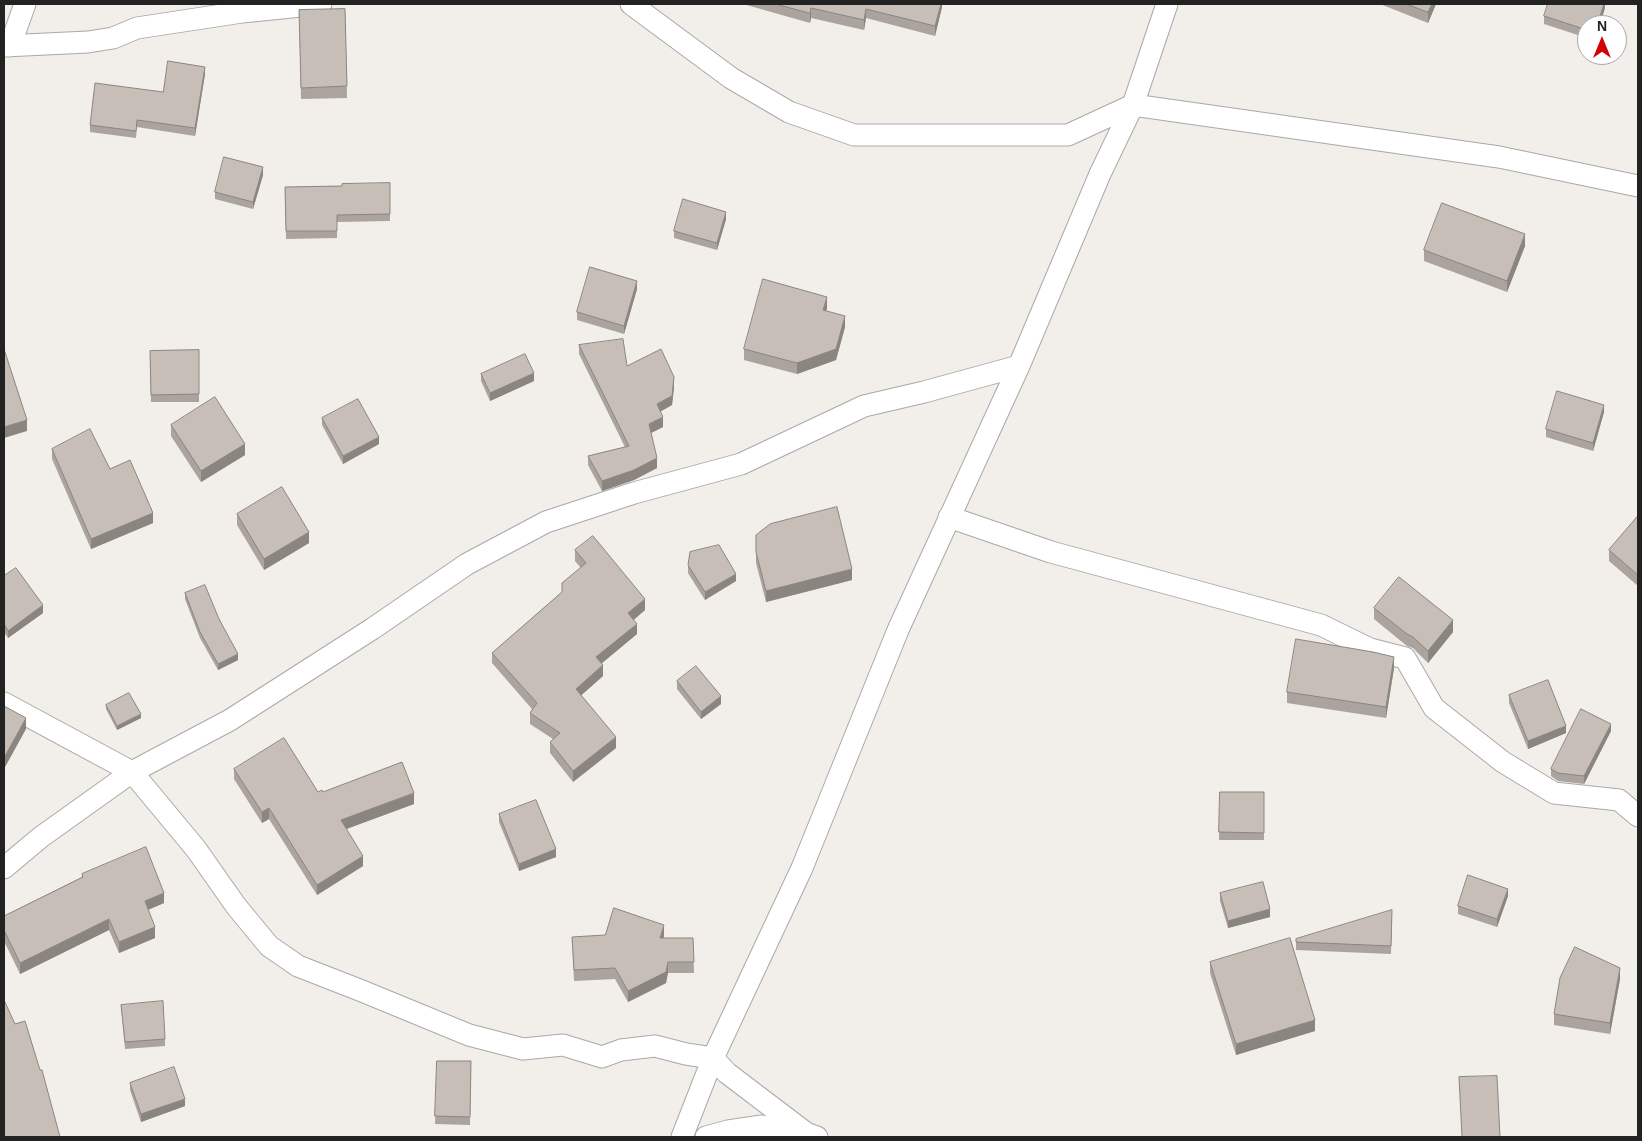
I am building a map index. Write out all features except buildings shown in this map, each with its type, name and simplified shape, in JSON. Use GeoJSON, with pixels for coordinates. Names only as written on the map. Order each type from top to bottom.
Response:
{"type":"FeatureCollection","features":[{"type":"Feature","properties":{"kind":"street"},"geometry":{"type":"LineString","coordinates":[[25,4],[7,46],[88,42],[113,38],[137,28],[242,12],[321,4]]}},
{"type":"Feature","properties":{"kind":"street"},"geometry":{"type":"LineString","coordinates":[[630,4],[740,83],[789,112],[854,135],[1068,135],[1133,104],[1500,158],[1638,186]]}},
{"type":"Feature","properties":{"kind":"street"},"geometry":{"type":"LineString","coordinates":[[682,1137],[713,1058],[802,868],[898,630],[1019,366],[1100,174],[1133,104],[1167,4]]}},
{"type":"Feature","properties":{"kind":"street"},"geometry":{"type":"LineString","coordinates":[[4,868],[40,837],[132,772],[230,720],[372,629],[467,564],[546,522],[634,492],[741,464],[864,406],[1019,366]]}},
{"type":"Feature","properties":{"kind":"street"},"geometry":{"type":"LineString","coordinates":[[949,517],[1051,552],[1322,625],[1370,649],[1405,658],[1434,708],[1503,762],[1554,793],[1619,800],[1638,816]]}},
{"type":"Feature","properties":{"kind":"street"},"geometry":{"type":"LineString","coordinates":[[4,703],[132,772],[196,849],[236,906],[269,946],[298,966],[469,1036],[524,1048],[563,1045],[602,1058],[621,1050],[655,1046],[686,1054],[713,1058],[727,1072],[811,1135]]}},
{"type":"Feature","properties":{"kind":"street"},"geometry":{"type":"LineString","coordinates":[[706,1137],[728,1131],[762,1126],[811,1135]]}}]}
